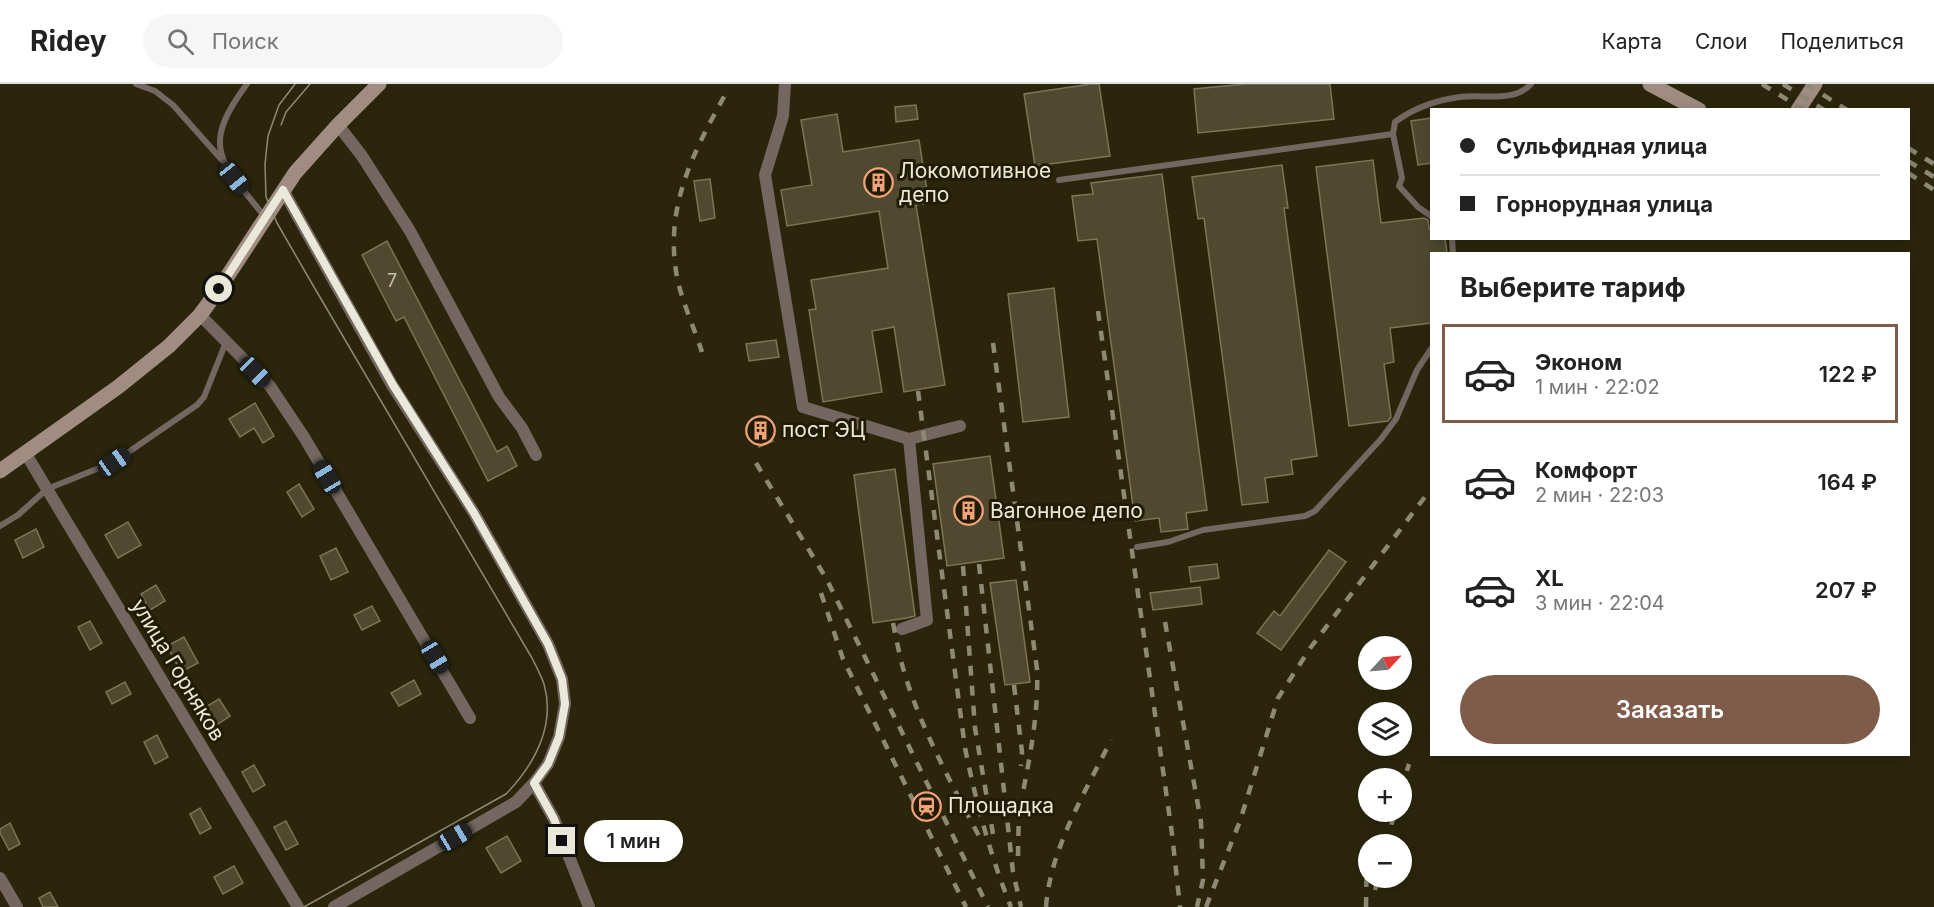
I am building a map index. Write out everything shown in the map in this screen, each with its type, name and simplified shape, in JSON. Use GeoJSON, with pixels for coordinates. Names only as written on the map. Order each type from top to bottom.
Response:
{"type":"FeatureCollection","features":[{"type":"Feature","properties":{"kind":"street"},"geometry":{"type":"LineString","coordinates":[[0,471],[160,353],[200,315],[295,173],[338,124],[379,84]]}},
{"type":"Feature","properties":{"kind":"street"},"geometry":{"type":"LineString","coordinates":[[785,84],[783,116],[765,175],[803,407],[909,439],[960,426]]}},
{"type":"Feature","properties":{"kind":"street"},"geometry":{"type":"LineString","coordinates":[[1650,84],[1695,108]]}},
{"type":"Feature","properties":{"kind":"street"},"geometry":{"type":"LineString","coordinates":[[1799,108],[1815,84]]}},
{"type":"Feature","properties":{"kind":"street"},"geometry":{"type":"LineString","coordinates":[[338,124],[362,156],[410,231],[499,397],[522,429],[536,455]]}},
{"type":"Feature","properties":{"kind":"street"},"geometry":{"type":"LineString","coordinates":[[283,190],[393,385],[474,513],[548,644],[562,679],[565,704],[559,737],[548,764],[516,802],[334,907]]}},
{"type":"Feature","properties":{"kind":"street"},"geometry":{"type":"LineString","coordinates":[[200,315],[270,386],[304,437],[470,718]]}},
{"type":"Feature","properties":{"kind":"street"},"geometry":{"type":"LineString","coordinates":[[902,629],[927,620],[909,439]]}},
{"type":"Feature","properties":{"kind":"street","name":"улица Горняков"},"geometry":{"type":"LineString","coordinates":[[26,454],[298,907]]}},
{"type":"Feature","properties":{"kind":"street"},"geometry":{"type":"LineString","coordinates":[[534,783],[554,819],[589,907]]}},
{"type":"Feature","properties":{"kind":"street"},"geometry":{"type":"LineString","coordinates":[[0,878],[17,907]]}},
{"type":"Feature","properties":{"kind":"lane"},"geometry":{"type":"LineString","coordinates":[[136,84],[155,91],[173,105],[223,161],[265,218]]}},
{"type":"Feature","properties":{"kind":"lane"},"geometry":{"type":"LineString","coordinates":[[223,161],[219,142],[223,122],[233,102],[247,84]]}},
{"type":"Feature","properties":{"kind":"lane"},"geometry":{"type":"LineString","coordinates":[[1430,215],[1418,207],[1399,186],[1402,178],[1393,134],[1395,122],[1407,113],[1426,105],[1460,97],[1509,96],[1526,90],[1531,84]]}},
{"type":"Feature","properties":{"kind":"lane"},"geometry":{"type":"LineString","coordinates":[[1059,180],[1393,134]]}},
{"type":"Feature","properties":{"kind":"lane"},"geometry":{"type":"LineString","coordinates":[[0,526],[18,515],[46,489],[114,462],[197,405],[204,397],[226,342]]}},
{"type":"Feature","properties":{"kind":"lane"},"geometry":{"type":"LineString","coordinates":[[1137,547],[1168,542],[1203,530],[1305,516],[1315,511],[1396,419],[1417,370],[1430,350]]}},
{"type":"Feature","properties":{"kind":"building"},"geometry":{"type":"Polygon","coordinates":[[[1099,84],[1110,156],[1035,166],[1024,94],[1099,84]]]}},
{"type":"Feature","properties":{"kind":"building"},"geometry":{"type":"Polygon","coordinates":[[[1245,84],[1330,84],[1334,119],[1198,133],[1194,89],[1245,84]]]}},
{"type":"Feature","properties":{"kind":"building"},"geometry":{"type":"Polygon","coordinates":[[[916,105],[918,119],[896,122],[895,107],[916,105]]]}},
{"type":"Feature","properties":{"kind":"building"},"geometry":{"type":"Polygon","coordinates":[[[837,114],[843,152],[919,140],[929,203],[916,205],[945,385],[904,392],[894,327],[872,331],[882,392],[823,402],[809,310],[816,309],[811,280],[888,268],[879,211],[787,226],[781,190],[812,185],[801,120],[837,114]]]}},
{"type":"Feature","properties":{"kind":"building"},"geometry":{"type":"Polygon","coordinates":[[[1430,118],[1430,163],[1418,165],[1411,121],[1430,118]]]}},
{"type":"Feature","properties":{"kind":"building"},"geometry":{"type":"Polygon","coordinates":[[[1373,160],[1381,223],[1424,218],[1428,220],[1430,240],[1445,240],[1447,252],[1430,252],[1430,323],[1390,328],[1394,362],[1384,364],[1391,417],[1388,421],[1349,426],[1316,167],[1373,160]]]}},
{"type":"Feature","properties":{"kind":"building"},"geometry":{"type":"Polygon","coordinates":[[[1282,165],[1288,208],[1284,208],[1317,456],[1291,460],[1293,474],[1265,478],[1268,502],[1242,505],[1204,218],[1198,219],[1192,177],[1282,165]]]}},
{"type":"Feature","properties":{"kind":"building"},"geometry":{"type":"Polygon","coordinates":[[[1162,174],[1207,510],[1186,513],[1188,529],[1161,532],[1159,518],[1135,521],[1097,239],[1078,241],[1072,196],[1093,194],[1091,183],[1162,174]]]}},
{"type":"Feature","properties":{"kind":"building"},"geometry":{"type":"Polygon","coordinates":[[[710,179],[715,218],[700,221],[694,181],[710,179]]]}},
{"type":"Feature","properties":{"kind":"building"},"geometry":{"type":"Polygon","coordinates":[[[387,241],[497,452],[507,446],[517,466],[488,481],[404,317],[396,321],[362,255],[387,241]]]}},
{"type":"Feature","properties":{"kind":"building"},"geometry":{"type":"Polygon","coordinates":[[[1054,288],[1069,417],[1023,422],[1008,294],[1054,288]]]}},
{"type":"Feature","properties":{"kind":"building"},"geometry":{"type":"Polygon","coordinates":[[[776,340],[779,357],[749,361],[746,344],[776,340]]]}},
{"type":"Feature","properties":{"kind":"building"},"geometry":{"type":"Polygon","coordinates":[[[255,403],[274,436],[263,443],[254,428],[240,437],[229,419],[255,403]]]}},
{"type":"Feature","properties":{"kind":"building","name":"пост ЭЦ"},"geometry":{"type":"Polygon","coordinates":[[[764,417],[773,441],[759,447],[750,422],[764,417]]]}},
{"type":"Feature","properties":{"kind":"building","name":"Вагонное депо"},"geometry":{"type":"Polygon","coordinates":[[[990,456],[1004,558],[947,566],[933,464],[990,456]]]}},
{"type":"Feature","properties":{"kind":"building"},"geometry":{"type":"Polygon","coordinates":[[[895,469],[915,616],[873,623],[854,475],[895,469]]]}},
{"type":"Feature","properties":{"kind":"building"},"geometry":{"type":"Polygon","coordinates":[[[299,484],[314,509],[302,517],[287,492],[299,484]]]}},
{"type":"Feature","properties":{"kind":"building"},"geometry":{"type":"Polygon","coordinates":[[[128,522],[141,545],[118,558],[105,535],[128,522]]]}},
{"type":"Feature","properties":{"kind":"building"},"geometry":{"type":"Polygon","coordinates":[[[36,529],[44,547],[23,558],[15,540],[36,529]]]}},
{"type":"Feature","properties":{"kind":"building"},"geometry":{"type":"Polygon","coordinates":[[[336,548],[348,572],[331,580],[320,556],[336,548]]]}},
{"type":"Feature","properties":{"kind":"building"},"geometry":{"type":"Polygon","coordinates":[[[1329,550],[1346,562],[1281,650],[1257,633],[1274,611],[1280,616],[1329,550]]]}},
{"type":"Feature","properties":{"kind":"building"},"geometry":{"type":"Polygon","coordinates":[[[1217,564],[1219,578],[1191,582],[1189,567],[1217,564]]]}},
{"type":"Feature","properties":{"kind":"building"},"geometry":{"type":"Polygon","coordinates":[[[1016,580],[1030,682],[1005,685],[990,583],[1016,580]]]}},
{"type":"Feature","properties":{"kind":"building"},"geometry":{"type":"Polygon","coordinates":[[[156,585],[165,601],[150,610],[141,594],[156,585]]]}},
{"type":"Feature","properties":{"kind":"building"},"geometry":{"type":"Polygon","coordinates":[[[1200,587],[1202,604],[1153,610],[1150,593],[1200,587]]]}},
{"type":"Feature","properties":{"kind":"building"},"geometry":{"type":"Polygon","coordinates":[[[372,606],[380,621],[362,630],[354,615],[372,606]]]}},
{"type":"Feature","properties":{"kind":"building"},"geometry":{"type":"Polygon","coordinates":[[[90,621],[102,643],[90,650],[78,627],[90,621]]]}},
{"type":"Feature","properties":{"kind":"building"},"geometry":{"type":"Polygon","coordinates":[[[184,637],[198,663],[181,672],[167,646],[184,637]]]}},
{"type":"Feature","properties":{"kind":"building"},"geometry":{"type":"Polygon","coordinates":[[[414,680],[421,694],[399,706],[391,693],[414,680]]]}},
{"type":"Feature","properties":{"kind":"building"},"geometry":{"type":"Polygon","coordinates":[[[125,682],[131,694],[112,704],[106,692],[125,682]]]}},
{"type":"Feature","properties":{"kind":"building"},"geometry":{"type":"Polygon","coordinates":[[[219,699],[230,716],[215,726],[204,708],[219,699]]]}},
{"type":"Feature","properties":{"kind":"building"},"geometry":{"type":"Polygon","coordinates":[[[157,735],[168,757],[155,764],[144,742],[157,735]]]}},
{"type":"Feature","properties":{"kind":"building"},"geometry":{"type":"Polygon","coordinates":[[[254,765],[265,785],[253,792],[242,772],[254,765]]]}},
{"type":"Feature","properties":{"kind":"building"},"geometry":{"type":"Polygon","coordinates":[[[200,808],[211,828],[200,834],[190,814],[200,808]]]}},
{"type":"Feature","properties":{"kind":"building"},"geometry":{"type":"Polygon","coordinates":[[[286,821],[298,844],[286,850],[274,827],[286,821]]]}},
{"type":"Feature","properties":{"kind":"building"},"geometry":{"type":"Polygon","coordinates":[[[10,823],[20,844],[9,850],[0,829],[10,823]]]}},
{"type":"Feature","properties":{"kind":"building"},"geometry":{"type":"Polygon","coordinates":[[[507,836],[521,861],[501,873],[486,848],[507,836]]]}},
{"type":"Feature","properties":{"kind":"building"},"geometry":{"type":"Polygon","coordinates":[[[234,866],[243,883],[223,894],[214,877],[234,866]]]}},
{"type":"Feature","properties":{"kind":"building"},"geometry":{"type":"Polygon","coordinates":[[[50,892],[58,907],[43,907],[39,898],[50,892]]]}},
{"type":"Feature","properties":{"kind":"tram line"},"geometry":{"type":"LineString","coordinates":[[295,84],[279,105],[268,136],[265,164],[266,197],[277,223],[532,658],[543,681],[547,700],[545,730],[540,744],[525,770],[506,794],[304,907]]}},
{"type":"Feature","properties":{"kind":"tram line"},"geometry":{"type":"LineString","coordinates":[[281,125],[286,112],[310,84]]}},
{"type":"Feature","properties":{"kind":"railway"},"geometry":{"type":"LineString","coordinates":[[1762,84],[1801,108]]}},
{"type":"Feature","properties":{"kind":"railway"},"geometry":{"type":"LineString","coordinates":[[1783,84],[1821,108]]}},
{"type":"Feature","properties":{"kind":"railway"},"geometry":{"type":"LineString","coordinates":[[1806,84],[1844,108]]}},
{"type":"Feature","properties":{"kind":"railway"},"geometry":{"type":"LineString","coordinates":[[702,352],[677,277],[674,251],[675,227],[684,181],[703,137],[726,93]]}},
{"type":"Feature","properties":{"kind":"railway"},"geometry":{"type":"LineString","coordinates":[[1910,149],[1934,164]]}},
{"type":"Feature","properties":{"kind":"railway"},"geometry":{"type":"LineString","coordinates":[[1910,162],[1934,177]]}},
{"type":"Feature","properties":{"kind":"railway"},"geometry":{"type":"LineString","coordinates":[[1910,174],[1934,190]]}},
{"type":"Feature","properties":{"kind":"railway"},"geometry":{"type":"LineString","coordinates":[[1098,311],[1172,834],[1180,907]]}},
{"type":"Feature","properties":{"kind":"railway"},"geometry":{"type":"LineString","coordinates":[[993,343],[1037,669],[1035,723],[1019,813]]}},
{"type":"Feature","properties":{"kind":"railway"},"geometry":{"type":"LineString","coordinates":[[918,391],[965,748],[984,828],[1011,907]]}},
{"type":"Feature","properties":{"kind":"railway"},"geometry":{"type":"LineString","coordinates":[[756,463],[826,578],[988,907]]}},
{"type":"Feature","properties":{"kind":"railway"},"geometry":{"type":"LineString","coordinates":[[1206,907],[1240,821],[1278,698],[1311,647],[1430,490]]}},
{"type":"Feature","properties":{"kind":"railway"},"geometry":{"type":"LineString","coordinates":[[979,564],[1013,872],[1021,907]]}},
{"type":"Feature","properties":{"kind":"railway"},"geometry":{"type":"LineString","coordinates":[[963,566],[975,728],[993,834]]}},
{"type":"Feature","properties":{"kind":"railway"},"geometry":{"type":"LineString","coordinates":[[821,593],[843,659],[966,907]]}},
{"type":"Feature","properties":{"kind":"railway"},"geometry":{"type":"LineString","coordinates":[[1165,622],[1201,822],[1203,880],[1197,907]]}},
{"type":"Feature","properties":{"kind":"railway"},"geometry":{"type":"LineString","coordinates":[[893,623],[903,668],[918,712],[981,840]]}},
{"type":"Feature","properties":{"kind":"railway"},"geometry":{"type":"LineString","coordinates":[[1014,685],[1022,752],[1021,766]]}},
{"type":"Feature","properties":{"kind":"railway"},"geometry":{"type":"LineString","coordinates":[[1046,907],[1054,864],[1062,842],[1111,740]]}},
{"type":"Feature","properties":{"kind":"railway"},"geometry":{"type":"LineString","coordinates":[[1408,768],[1409,764]]}},
{"type":"Feature","properties":{"kind":"railway"},"geometry":{"type":"LineString","coordinates":[[1018,856],[1019,805]]}},
{"type":"Feature","properties":{"kind":"railway"},"geometry":{"type":"LineString","coordinates":[[1389,834],[1392,822]]}},
{"type":"Feature","properties":{"kind":"railway"},"geometry":{"type":"LineString","coordinates":[[1366,888],[1366,907]]}},
{"type":"Feature","properties":{"kind":"place","name":"Локомотивное депо"},"geometry":{"type":"Point","coordinates":[878,183]}},
{"type":"Feature","properties":{"kind":"place","name":"пост ЭЦ"},"geometry":{"type":"Point","coordinates":[761,430]}},
{"type":"Feature","properties":{"kind":"place","name":"Вагонное депо"},"geometry":{"type":"Point","coordinates":[969,511]}},
{"type":"Feature","properties":{"kind":"place","name":"Площадка"},"geometry":{"type":"Point","coordinates":[927,806]}},
{"type":"Feature","properties":{"kind":"route"},"geometry":{"type":"LineString","coordinates":[[219,289],[283,190],[393,385],[474,513],[548,644],[562,679],[565,704],[559,737],[548,764],[534,783],[554,819],[562,841]]}}]}
